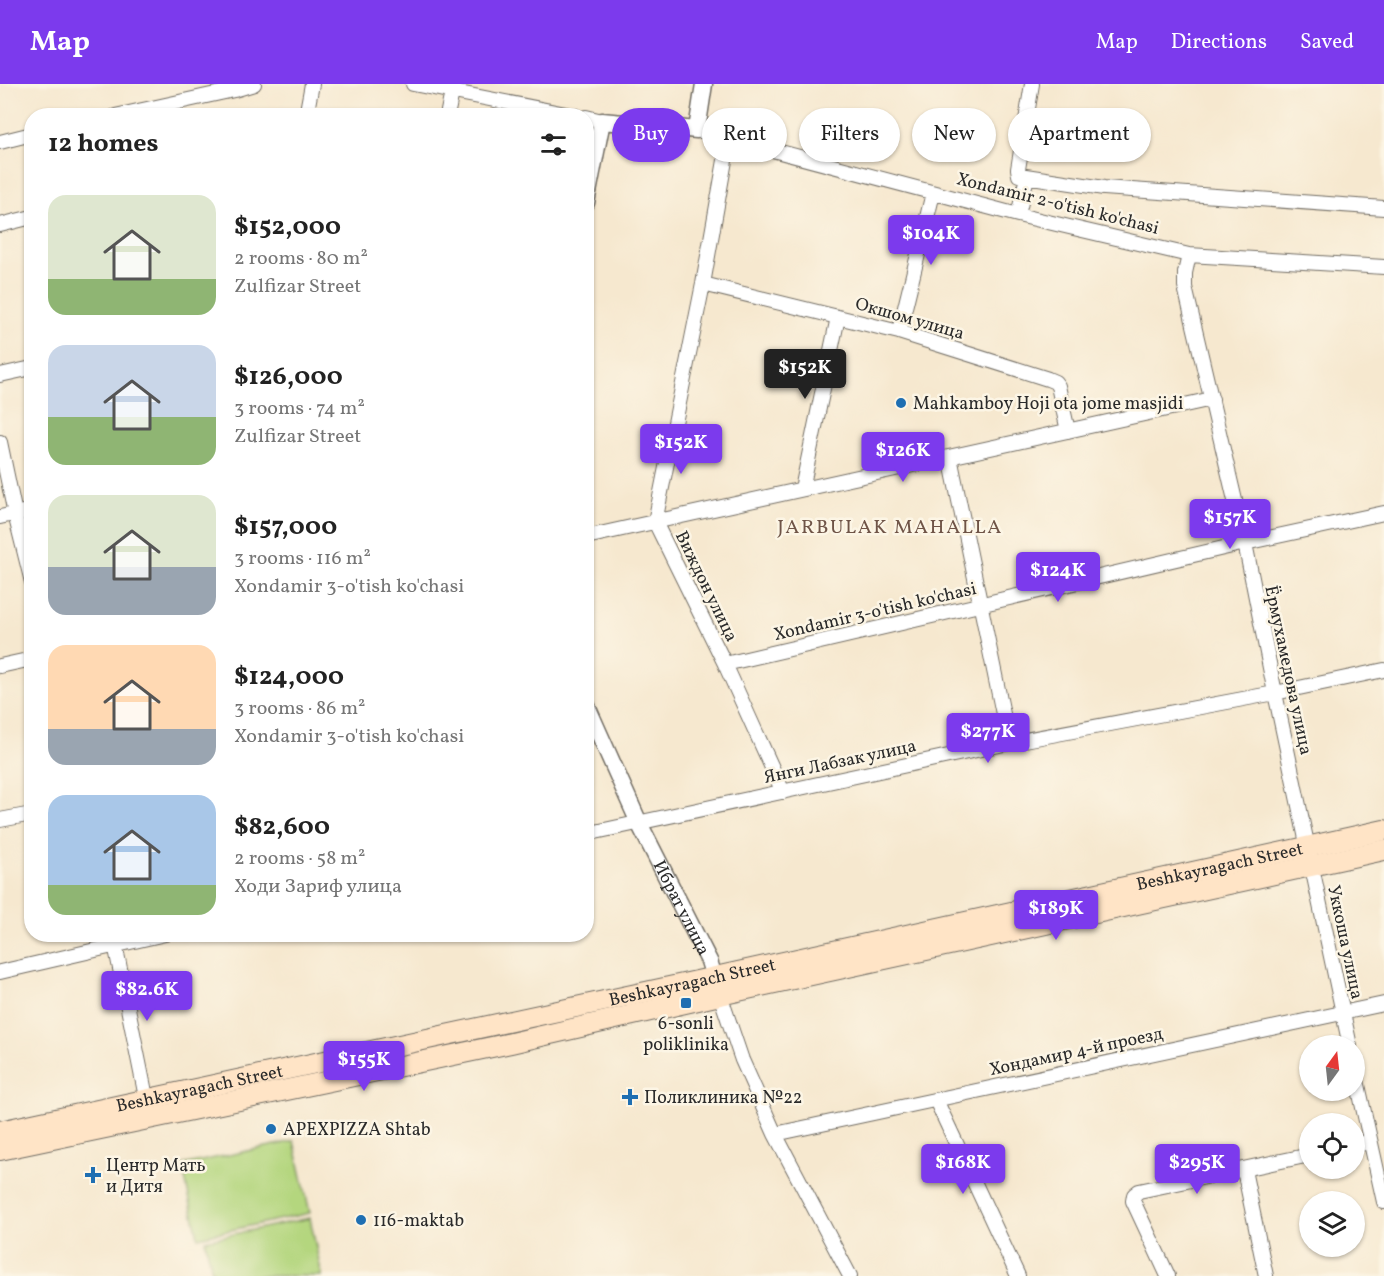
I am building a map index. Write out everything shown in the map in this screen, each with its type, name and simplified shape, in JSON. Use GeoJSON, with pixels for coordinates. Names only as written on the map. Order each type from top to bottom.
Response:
{"type":"FeatureCollection","features":[{"type":"Feature","properties":{"kind":"main road","name":"Beshkayragach Street"},"geometry":{"type":"LineString","coordinates":[[0,1131],[148,1108],[717,986],[1310,856],[1384,830]]}},
{"type":"Feature","properties":{"kind":"main road","name":"Beshkayragach Street"},"geometry":{"type":"LineString","coordinates":[[1310,856],[1384,850]]}},
{"type":"Feature","properties":{"kind":"main road","name":"Beshkayragach Street"},"geometry":{"type":"LineString","coordinates":[[0,1150],[148,1108]]}},
{"type":"Feature","properties":{"kind":"street"},"geometry":{"type":"LineString","coordinates":[[161,108],[254,84]]}},
{"type":"Feature","properties":{"kind":"street"},"geometry":{"type":"LineString","coordinates":[[308,108],[312,84]]}},
{"type":"Feature","properties":{"kind":"street"},"geometry":{"type":"LineString","coordinates":[[412,84],[535,108]]}},
{"type":"Feature","properties":{"kind":"street"},"geometry":{"type":"LineString","coordinates":[[696,130],[704,84]]}},
{"type":"Feature","properties":{"kind":"street"},"geometry":{"type":"LineString","coordinates":[[1018,215],[1032,84]]}},
{"type":"Feature","properties":{"kind":"street"},"geometry":{"type":"LineString","coordinates":[[449,108],[452,92]]}},
{"type":"Feature","properties":{"kind":"street","name":"Xondamir 2-o'tish ko'chasi"},"geometry":{"type":"LineString","coordinates":[[594,119],[702,131]]}},
{"type":"Feature","properties":{"kind":"street"},"geometry":{"type":"LineString","coordinates":[[0,142],[24,136]]}},
{"type":"Feature","properties":{"kind":"street","name":"Xondamir 2-o'tish ko'chasi"},"geometry":{"type":"LineString","coordinates":[[787,153],[1018,215],[1189,255],[1384,267]]}},
{"type":"Feature","properties":{"kind":"street","name":"Виждон улица"},"geometry":{"type":"LineString","coordinates":[[725,162],[703,284],[655,522],[725,664],[783,792]]}},
{"type":"Feature","properties":{"kind":"street"},"geometry":{"type":"LineString","coordinates":[[1023,175],[1104,188],[1384,208]]}},
{"type":"Feature","properties":{"kind":"street"},"geometry":{"type":"LineString","coordinates":[[899,332],[933,192]]}},
{"type":"Feature","properties":{"kind":"street"},"geometry":{"type":"LineString","coordinates":[[0,225],[24,219]]}},
{"type":"Feature","properties":{"kind":"street","name":"Ёрмухамедова улица"},"geometry":{"type":"LineString","coordinates":[[1189,255],[1185,287],[1245,543],[1310,856]]}},
{"type":"Feature","properties":{"kind":"street","name":"Окшом улица"},"geometry":{"type":"LineString","coordinates":[[703,284],[899,332],[1055,382],[1058,386],[1068,430]]}},
{"type":"Feature","properties":{"kind":"street"},"geometry":{"type":"LineString","coordinates":[[802,489],[838,317]]}},
{"type":"Feature","properties":{"kind":"street"},"geometry":{"type":"LineString","coordinates":[[0,375],[24,370]]}},
{"type":"Feature","properties":{"kind":"street"},"geometry":{"type":"LineString","coordinates":[[594,535],[1212,399]]}},
{"type":"Feature","properties":{"kind":"street"},"geometry":{"type":"LineString","coordinates":[[0,442],[24,550]]}},
{"type":"Feature","properties":{"kind":"street"},"geometry":{"type":"LineString","coordinates":[[951,456],[1008,743]]}},
{"type":"Feature","properties":{"kind":"street"},"geometry":{"type":"LineString","coordinates":[[0,517],[24,512]]}},
{"type":"Feature","properties":{"kind":"street","name":"Xondamir 3-o'tish ko'chasi"},"geometry":{"type":"LineString","coordinates":[[725,664],[1245,543],[1384,513]]}},
{"type":"Feature","properties":{"kind":"street"},"geometry":{"type":"LineString","coordinates":[[0,666],[24,661]]}},
{"type":"Feature","properties":{"kind":"street","name":"Янги Лабзак улица"},"geometry":{"type":"LineString","coordinates":[[594,832],[1008,743],[1275,693],[1384,669]]}},
{"type":"Feature","properties":{"kind":"street","name":"Ибрат улица"},"geometry":{"type":"LineString","coordinates":[[594,722],[639,823],[709,961],[742,1060],[775,1134],[850,1276]]}},
{"type":"Feature","properties":{"kind":"street"},"geometry":{"type":"LineString","coordinates":[[0,820],[24,816]]}},
{"type":"Feature","properties":{"kind":"street","name":"Уккоша улица"},"geometry":{"type":"LineString","coordinates":[[1310,856],[1348,1035]]}},
{"type":"Feature","properties":{"kind":"street"},"geometry":{"type":"LineString","coordinates":[[0,972],[108,942]]}},
{"type":"Feature","properties":{"kind":"street"},"geometry":{"type":"LineString","coordinates":[[115,942],[148,1108]]}},
{"type":"Feature","properties":{"kind":"street","name":"Хондамир 4-й проезд"},"geometry":{"type":"LineString","coordinates":[[775,1134],[1384,1004]]}},
{"type":"Feature","properties":{"kind":"street"},"geometry":{"type":"LineString","coordinates":[[936,1100],[1018,1276]]}},
{"type":"Feature","properties":{"kind":"street"},"geometry":{"type":"LineString","coordinates":[[1361,1101],[1384,1202]]}},
{"type":"Feature","properties":{"kind":"street"},"geometry":{"type":"LineString","coordinates":[[1365,1143],[1370,1142]]}},
{"type":"Feature","properties":{"kind":"street"},"geometry":{"type":"LineString","coordinates":[[1168,1276],[1133,1202],[1134,1195],[1139,1191],[1299,1158]]}},
{"type":"Feature","properties":{"kind":"street"},"geometry":{"type":"LineString","coordinates":[[1244,1170],[1266,1276]]}},
{"type":"Feature","properties":{"kind":"green space"},"geometry":{"type":"Polygon","coordinates":[[[294,1141],[310,1213],[198,1237],[182,1165],[294,1141]]]}},
{"type":"Feature","properties":{"kind":"green space"},"geometry":{"type":"Polygon","coordinates":[[[310,1218],[322,1276],[213,1276],[205,1240],[310,1218]]]}},
{"type":"Feature","properties":{"kind":"place","name":"Mahkamboy Hoji ota jome masjidi"},"geometry":{"type":"Point","coordinates":[901,403]}},
{"type":"Feature","properties":{"kind":"place","name":"6-sonli poliklinika"},"geometry":{"type":"Point","coordinates":[686,1003]}},
{"type":"Feature","properties":{"kind":"place","name":"Поликлиника №22"},"geometry":{"type":"Point","coordinates":[630,1097]}},
{"type":"Feature","properties":{"kind":"place","name":"APEXPIZZA Shtab"},"geometry":{"type":"Point","coordinates":[271,1129]}},
{"type":"Feature","properties":{"kind":"place","name":"Центр Мать и Дитя"},"geometry":{"type":"Point","coordinates":[93,1175]}},
{"type":"Feature","properties":{"kind":"place","name":"116-maktab"},"geometry":{"type":"Point","coordinates":[361,1220]}},
{"type":"Feature","properties":{"kind":"district","name":"JARBULAK MAHALLA"},"geometry":{"type":"Point","coordinates":[890,526]}}]}
